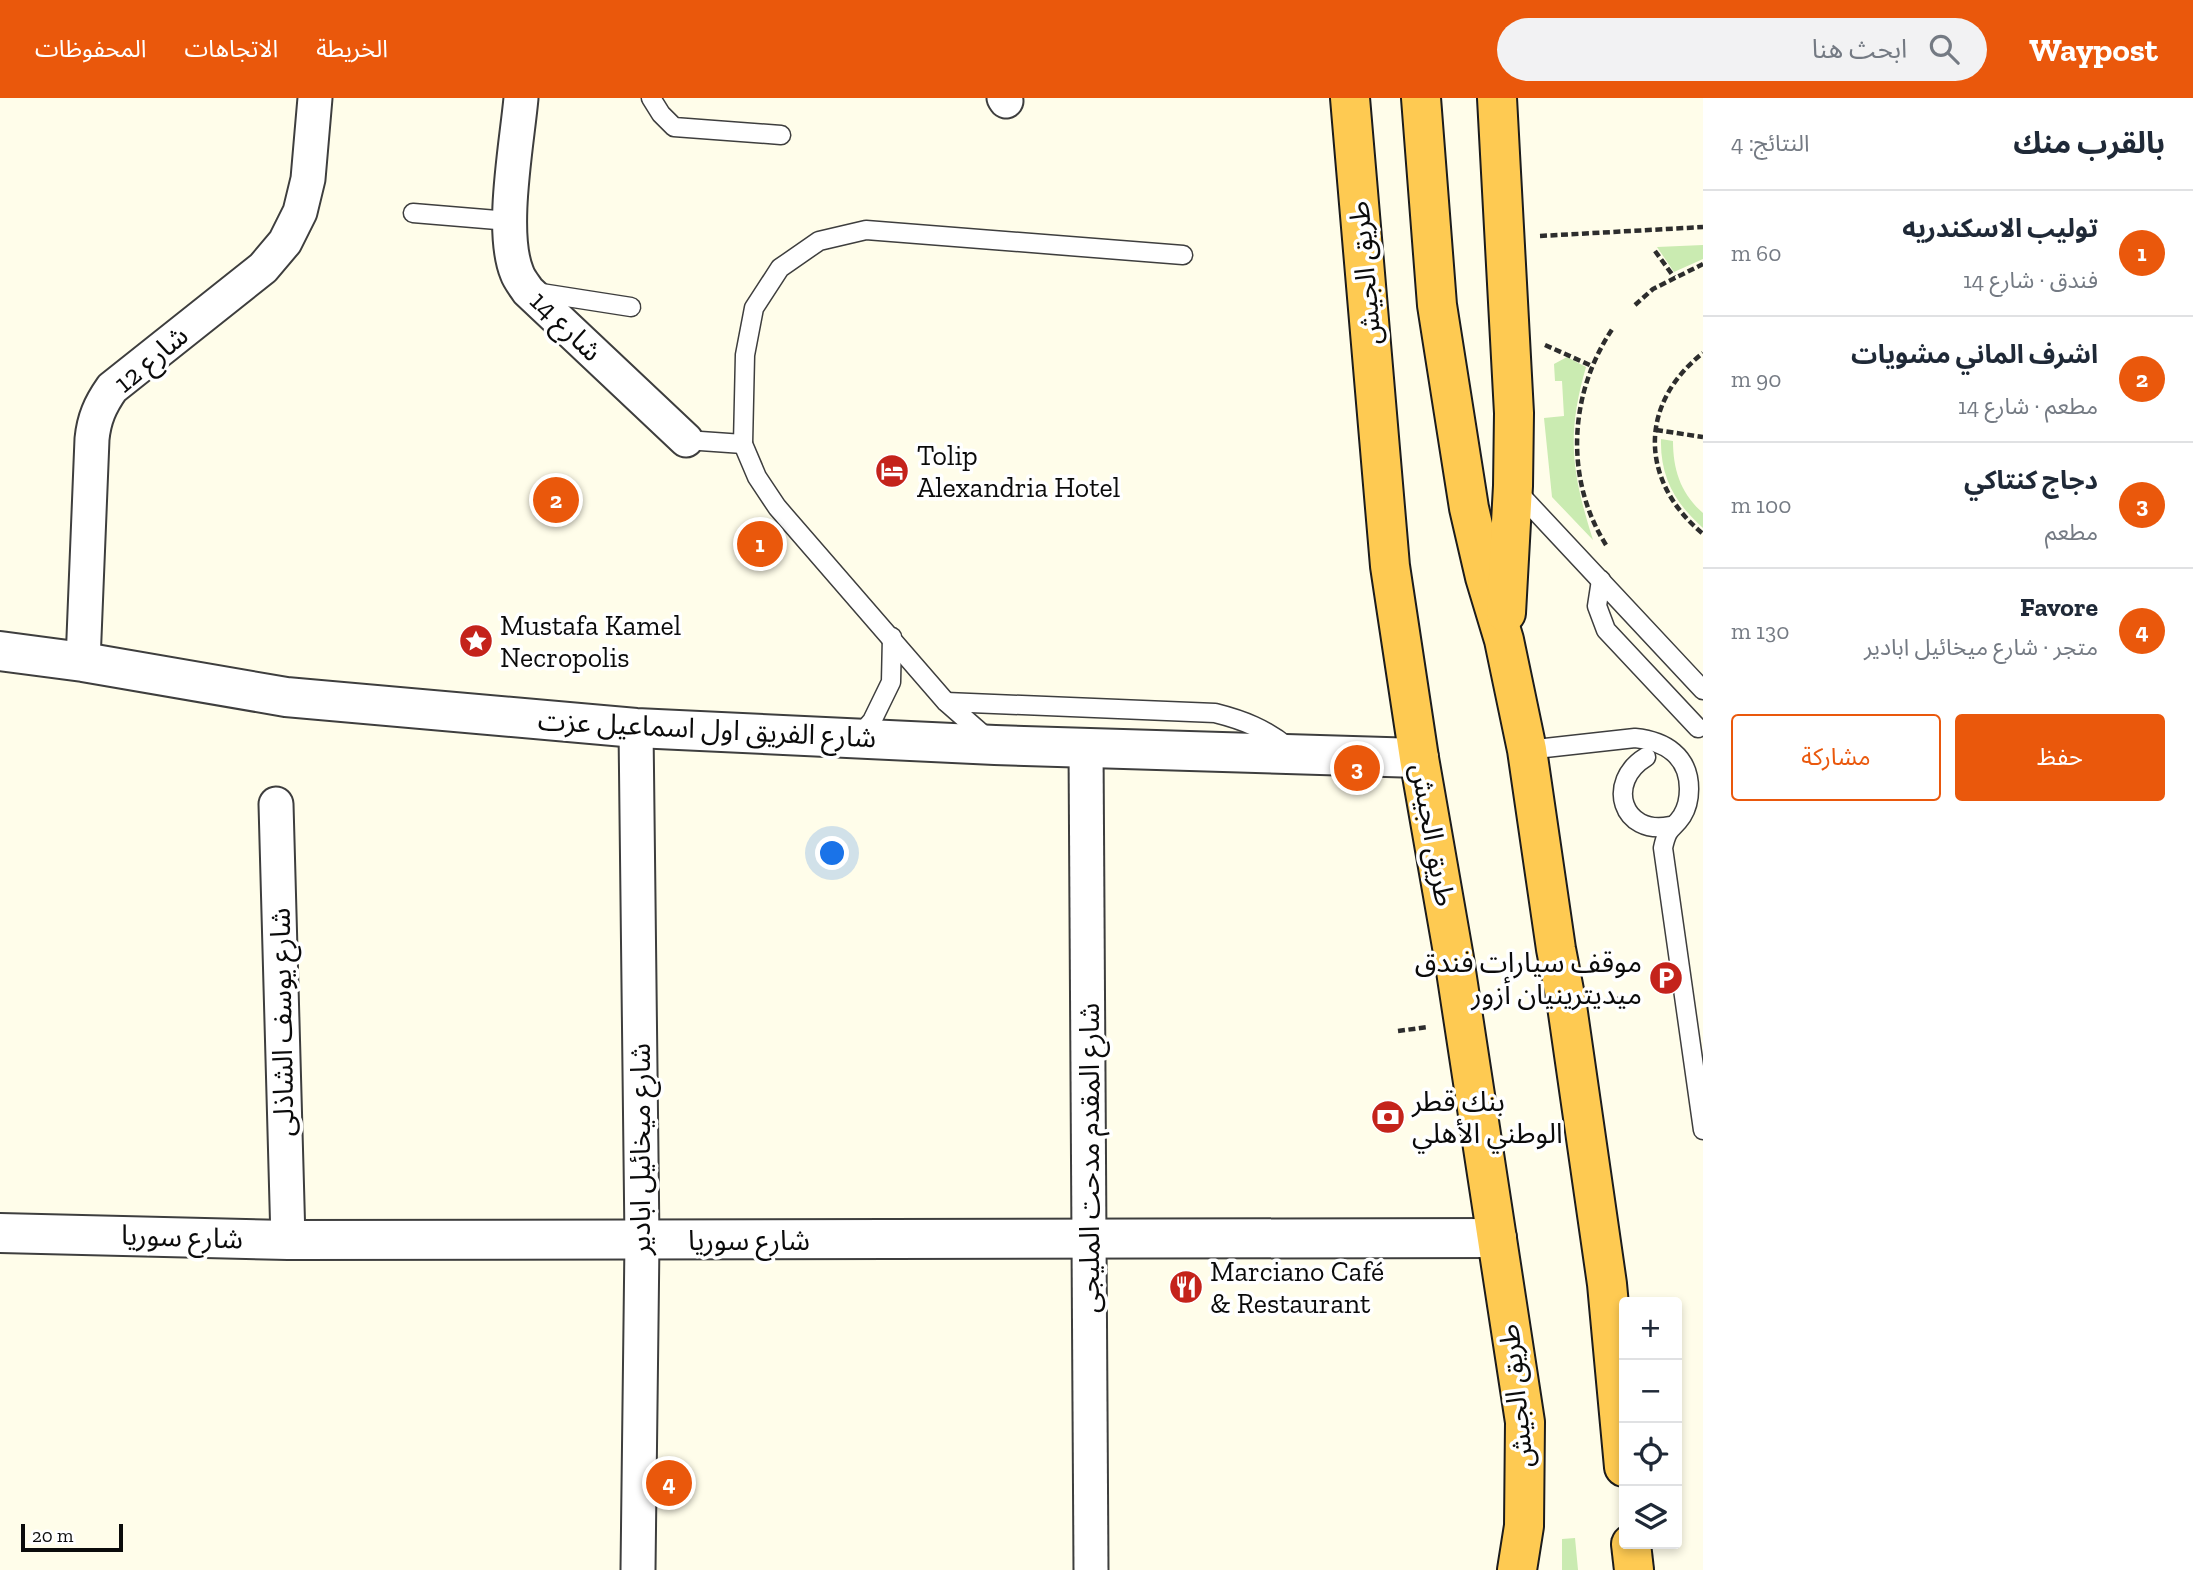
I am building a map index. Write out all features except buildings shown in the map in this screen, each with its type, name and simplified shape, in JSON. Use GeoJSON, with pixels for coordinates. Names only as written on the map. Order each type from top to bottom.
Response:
{"type":"FeatureCollection","features":[{"type":"Feature","properties":{"kind":"highway","name":"طريق الجيش"},"geometry":{"type":"LineString","coordinates":[[1350,98],[1390,566],[1419,758],[1454,958],[1525,1422],[1524,1526],[1517,1570]]}},
{"type":"Feature","properties":{"kind":"highway"},"geometry":{"type":"LineString","coordinates":[[1421,98],[1437,305],[1469,508],[1485,577],[1504,640],[1527,750],[1607,1284],[1620,1423]]}},
{"type":"Feature","properties":{"kind":"highway"},"geometry":{"type":"LineString","coordinates":[[1497,98],[1514,413],[1513,486],[1504,640]]}},
{"type":"Feature","properties":{"kind":"highway"},"geometry":{"type":"LineString","coordinates":[[1632,1549],[1634,1570]]}},
{"type":"Feature","properties":{"kind":"street","name":"شارع 12"},"geometry":{"type":"LineString","coordinates":[[83,662],[92,439],[94,421],[101,403],[112,388],[263,268],[285,242],[300,212],[308,179],[315,98]]}},
{"type":"Feature","properties":{"kind":"street","name":"شارع 14"},"geometry":{"type":"LineString","coordinates":[[521,98],[509,221],[511,254],[517,274],[528,291],[686,440]]}},
{"type":"Feature","properties":{"kind":"street","name":"شارع الفريق اول اسماعيل عزت"},"geometry":{"type":"LineString","coordinates":[[0,651],[83,662],[286,697],[636,728],[995,745],[1419,758]]}},
{"type":"Feature","properties":{"kind":"street","name":"شارع ميخائيل ابادير"},"geometry":{"type":"LineString","coordinates":[[636,728],[642,1241],[638,1570]]}},
{"type":"Feature","properties":{"kind":"street","name":"شارع المقدم مدحت المليجى"},"geometry":{"type":"LineString","coordinates":[[1086,747],[1091,1570]]}},
{"type":"Feature","properties":{"kind":"street","name":"شارع يوسف الشاذلى"},"geometry":{"type":"LineString","coordinates":[[276,804],[288,1240]]}},
{"type":"Feature","properties":{"kind":"street","name":"شارع سوريا"},"geometry":{"type":"LineString","coordinates":[[0,1233],[288,1240],[1497,1238]]}},
{"type":"Feature","properties":{"kind":"lane"},"geometry":{"type":"LineString","coordinates":[[651,98],[661,114],[674,127],[781,135]]}},
{"type":"Feature","properties":{"kind":"lane"},"geometry":{"type":"LineString","coordinates":[[413,213],[509,221]]}},
{"type":"Feature","properties":{"kind":"lane"},"geometry":{"type":"LineString","coordinates":[[995,745],[946,702],[777,508],[757,477],[743,444],[745,355],[754,308],[780,268],[819,241],[866,230],[1184,256]]}},
{"type":"Feature","properties":{"kind":"lane"},"geometry":{"type":"LineString","coordinates":[[528,291],[631,307]]}},
{"type":"Feature","properties":{"kind":"lane"},"geometry":{"type":"LineString","coordinates":[[686,440],[743,444]]}},
{"type":"Feature","properties":{"kind":"lane"},"geometry":{"type":"LineString","coordinates":[[1513,486],[1703,690]]}},
{"type":"Feature","properties":{"kind":"lane"},"geometry":{"type":"LineString","coordinates":[[1601,580],[1597,606],[1606,630],[1698,729]]}},
{"type":"Feature","properties":{"kind":"lane"},"geometry":{"type":"LineString","coordinates":[[858,737],[872,721],[891,682],[892,638]]}},
{"type":"Feature","properties":{"kind":"lane"},"geometry":{"type":"LineString","coordinates":[[946,702],[1215,713],[1245,721],[1273,734],[1298,754]]}},
{"type":"Feature","properties":{"kind":"lane"},"geometry":{"type":"LineString","coordinates":[[1527,750],[1635,738],[1653,740],[1670,748],[1682,762],[1689,779],[1689,798],[1682,816],[1670,827],[1663,848],[1703,1130]]}},
{"type":"Feature","properties":{"kind":"lane"},"geometry":{"type":"LineString","coordinates":[[1646,757],[1635,764],[1627,774],[1623,798],[1627,810],[1635,820],[1646,826],[1658,829],[1670,827]]}},
{"type":"Feature","properties":{"kind":"path"},"geometry":{"type":"LineString","coordinates":[[1539,236],[1703,227]]}},
{"type":"Feature","properties":{"kind":"path"},"geometry":{"type":"LineString","coordinates":[[1655,251],[1674,277]]}},
{"type":"Feature","properties":{"kind":"path"},"geometry":{"type":"LineString","coordinates":[[1635,305],[1653,289],[1703,264]]}},
{"type":"Feature","properties":{"kind":"path"},"geometry":{"type":"LineString","coordinates":[[1612,553],[1596,529],[1586,505],[1576,455],[1581,403],[1592,366],[1601,345],[1613,328]]}},
{"type":"Feature","properties":{"kind":"path"},"geometry":{"type":"LineString","coordinates":[[1545,345],[1592,366]]}},
{"type":"Feature","properties":{"kind":"path"},"geometry":{"type":"LineString","coordinates":[[1702,533],[1682,514],[1661,480],[1656,430],[1661,408],[1679,375],[1703,353]]}},
{"type":"Feature","properties":{"kind":"path"},"geometry":{"type":"LineString","coordinates":[[1656,430],[1703,437]]}},
{"type":"Feature","properties":{"kind":"green space"},"geometry":{"type":"Polygon","coordinates":[[[1703,245],[1703,259],[1674,272],[1657,247],[1703,245]]]}},
{"type":"Feature","properties":{"kind":"green space"},"geometry":{"type":"Polygon","coordinates":[[[1567,357],[1586,367],[1576,414],[1574,454],[1580,494],[1593,540],[1552,497],[1544,418],[1564,416],[1562,381],[1555,381],[1554,364],[1567,357]]]}},
{"type":"Feature","properties":{"kind":"green space"},"geometry":{"type":"Polygon","coordinates":[[[1661,439],[1673,441],[1680,481],[1689,498],[1703,513],[1703,528],[1684,509],[1671,488],[1663,465],[1661,439]]]}},
{"type":"Feature","properties":{"kind":"green space"},"geometry":{"type":"Polygon","coordinates":[[[1575,1538],[1578,1570],[1562,1570],[1562,1539],[1575,1538]]]}},
{"type":"Feature","properties":{"kind":"place","name":"Tolip Alexandria Hotel"},"geometry":{"type":"Point","coordinates":[892,471]}},
{"type":"Feature","properties":{"kind":"place","name":"اشرف الماني مشويات"},"geometry":{"type":"Point","coordinates":[556,500]}},
{"type":"Feature","properties":{"kind":"place","name":"توليب الاسكندريه"},"geometry":{"type":"Point","coordinates":[760,544]}},
{"type":"Feature","properties":{"kind":"place","name":"Mustafa Kamel Necropolis"},"geometry":{"type":"Point","coordinates":[476,641]}},
{"type":"Feature","properties":{"kind":"place","name":"دجاج كنتاكي"},"geometry":{"type":"Point","coordinates":[1357,768]}},
{"type":"Feature","properties":{"kind":"place","name":"موقف سيارات فندق ميديترينيان أزور"},"geometry":{"type":"Point","coordinates":[1666,978]}},
{"type":"Feature","properties":{"kind":"place","name":"بنك قطر الوطني الأهلي"},"geometry":{"type":"Point","coordinates":[1388,1117]}},
{"type":"Feature","properties":{"kind":"place","name":"Marciano Café & Restaurant"},"geometry":{"type":"Point","coordinates":[1186,1287]}},
{"type":"Feature","properties":{"kind":"place","name":"Favore"},"geometry":{"type":"Point","coordinates":[669,1483]}}]}
